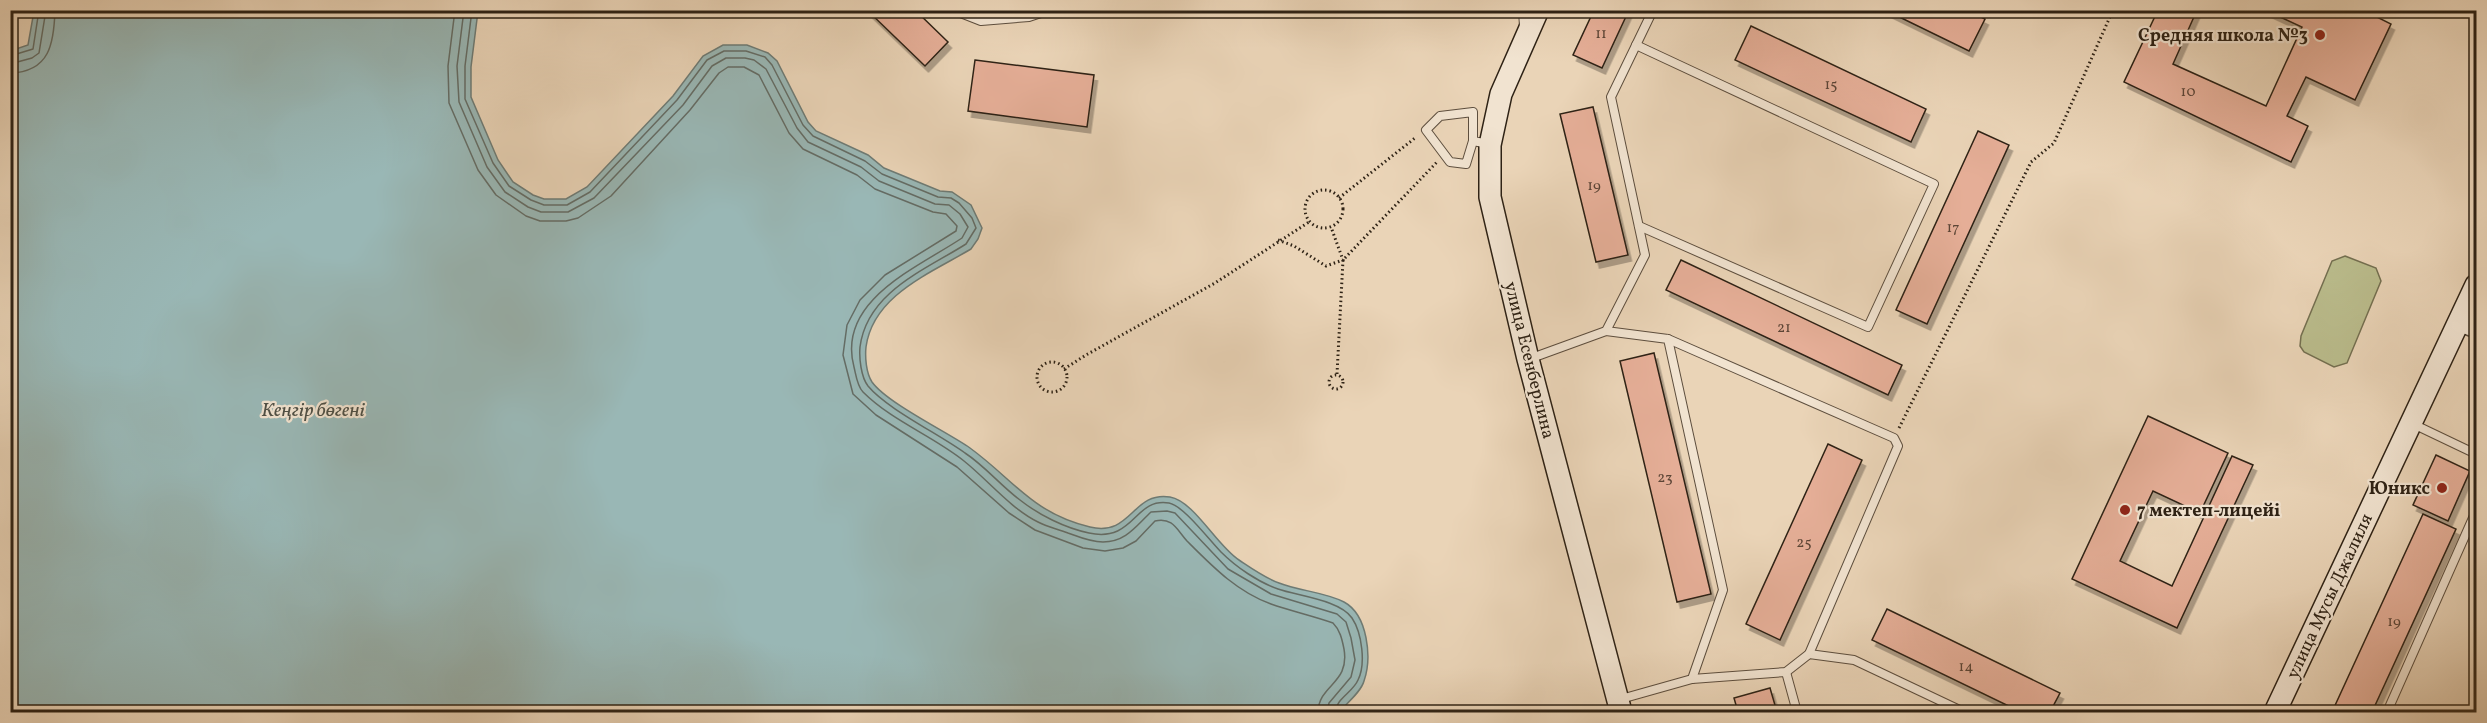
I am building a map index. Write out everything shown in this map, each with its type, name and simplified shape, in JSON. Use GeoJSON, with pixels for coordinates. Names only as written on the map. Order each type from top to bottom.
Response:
{"type":"FeatureCollection","features":[{"type":"Feature","properties":{"kind":"street","name":"улица Есенберлина"},"geometry":{"type":"LineString","coordinates":[[1538,10],[1482,143],[1490,197],[1528,360],[1619,706]]}},
{"type":"Feature","properties":{"kind":"street","name":"улица Мусы Джалиля"},"geometry":{"type":"LineString","coordinates":[[2275,712],[2410,423],[2468,326],[2476,285]]}},
{"type":"Feature","properties":{"kind":"lane"},"geometry":{"type":"LineString","coordinates":[[953,10],[981,21],[1029,17],[1050,10]]}},
{"type":"Feature","properties":{"kind":"lane"},"geometry":{"type":"LineString","coordinates":[[1523,10],[1525,39]]}},
{"type":"Feature","properties":{"kind":"lane"},"geometry":{"type":"LineString","coordinates":[[1606,331],[1645,255],[1611,98],[1653,10]]}},
{"type":"Feature","properties":{"kind":"lane"},"geometry":{"type":"LineString","coordinates":[[1636,45],[1934,184],[1868,327],[1639,226]]}},
{"type":"Feature","properties":{"kind":"lane"},"geometry":{"type":"LineString","coordinates":[[1473,112],[1482,143],[1466,164],[1450,162],[1426,130],[1440,116],[1473,112]]}},
{"type":"Feature","properties":{"kind":"lane"},"geometry":{"type":"LineString","coordinates":[[1528,360],[1606,331],[1668,339],[1894,438],[1898,446],[1809,654],[1786,672],[1692,679],[1619,706]]}},
{"type":"Feature","properties":{"kind":"lane"},"geometry":{"type":"LineString","coordinates":[[1668,339],[1723,590],[1692,679]]}},
{"type":"Feature","properties":{"kind":"lane"},"geometry":{"type":"LineString","coordinates":[[2410,423],[2476,454]]}},
{"type":"Feature","properties":{"kind":"lane"},"geometry":{"type":"LineString","coordinates":[[2387,712],[2476,511]]}},
{"type":"Feature","properties":{"kind":"lane"},"geometry":{"type":"LineString","coordinates":[[1809,654],[1854,660],[1964,712]]}},
{"type":"Feature","properties":{"kind":"lane"},"geometry":{"type":"LineString","coordinates":[[1786,672],[1797,712]]}},
{"type":"Feature","properties":{"kind":"path"},"geometry":{"type":"LineString","coordinates":[[1894,438],[2031,162],[2054,143],[2113,10]]}},
{"type":"Feature","properties":{"kind":"path"},"geometry":{"type":"LineString","coordinates":[[1339,198],[1426,130]]}},
{"type":"Feature","properties":{"kind":"path"},"geometry":{"type":"LineString","coordinates":[[1278,240],[1294,246],[1326,267],[1343,260],[1444,155]]}},
{"type":"Feature","properties":{"kind":"path"},"geometry":{"type":"LineString","coordinates":[[1327,190],[1339,198],[1342,213],[1340,219],[1331,227],[1319,228],[1309,222],[1304,209],[1314,192],[1327,190]]}},
{"type":"Feature","properties":{"kind":"path"},"geometry":{"type":"LineString","coordinates":[[1064,369],[1086,354],[1215,283],[1309,222]]}},
{"type":"Feature","properties":{"kind":"path"},"geometry":{"type":"LineString","coordinates":[[1331,227],[1343,260],[1336,374]]}},
{"type":"Feature","properties":{"kind":"path"},"geometry":{"type":"LineString","coordinates":[[1054,363],[1064,369],[1066,381],[1061,388],[1047,391],[1040,385],[1038,371],[1045,364],[1054,363]]}},
{"type":"Feature","properties":{"kind":"path"},"geometry":{"type":"LineString","coordinates":[[1336,374],[1341,376],[1343,383],[1338,389],[1334,389],[1328,381],[1336,374]]}},
{"type":"Feature","properties":{"kind":"green space"},"geometry":{"type":"Polygon","coordinates":[[[2345,256],[2376,268],[2381,281],[2347,363],[2334,367],[2304,352],[2300,346],[2301,336],[2332,261],[2345,256]]]}},
{"type":"Feature","properties":{"kind":"water","name":"Кеңгір бөгені"},"geometry":{"type":"Polygon","coordinates":[[[34,11],[478,11],[471,67],[471,97],[498,160],[513,182],[544,199],[566,199],[587,187],[673,96],[703,56],[723,45],[747,45],[768,53],[777,61],[808,122],[816,131],[868,155],[884,168],[940,191],[952,192],[971,205],[982,228],[971,249],[906,288],[880,313],[871,329],[866,347],[867,370],[872,382],[890,399],[970,448],[1038,504],[1070,521],[1090,527],[1115,526],[1147,501],[1157,497],[1170,497],[1188,507],[1222,545],[1258,573],[1287,586],[1344,602],[1358,617],[1366,638],[1368,661],[1362,685],[1339,712],[11,712],[10,51],[28,45],[34,11]]]}},
{"type":"Feature","properties":{"kind":"building"},"geometry":{"type":"Polygon","coordinates":[[[867,10],[915,10],[948,42],[925,66],[867,10]]]}},
{"type":"Feature","properties":{"kind":"building"},"geometry":{"type":"Polygon","coordinates":[[[1594,10],[1629,10],[1602,68],[1573,55],[1594,10]]]}},
{"type":"Feature","properties":{"kind":"building"},"geometry":{"type":"Polygon","coordinates":[[[1885,10],[1967,10],[1985,19],[1969,51],[1885,10]]]}},
{"type":"Feature","properties":{"kind":"building"},"geometry":{"type":"Polygon","coordinates":[[[2158,10],[2197,10],[2173,64],[2266,106],[2302,27],[2265,10],[2363,10],[2391,24],[2355,100],[2306,77],[2287,116],[2308,126],[2291,162],[2124,82],[2158,10]]]}},
{"type":"Feature","properties":{"kind":"building"},"geometry":{"type":"Polygon","coordinates":[[[1751,26],[1926,109],[1911,142],[1735,60],[1751,26]]]}},
{"type":"Feature","properties":{"kind":"building"},"geometry":{"type":"Polygon","coordinates":[[[975,60],[1094,75],[1087,127],[968,111],[975,60]]]}},
{"type":"Feature","properties":{"kind":"building"},"geometry":{"type":"Polygon","coordinates":[[[1593,107],[1628,255],[1596,262],[1560,114],[1593,107]]]}},
{"type":"Feature","properties":{"kind":"building"},"geometry":{"type":"Polygon","coordinates":[[[1978,131],[2009,145],[1927,324],[1896,310],[1978,131]]]}},
{"type":"Feature","properties":{"kind":"building"},"geometry":{"type":"Polygon","coordinates":[[[1681,260],[1902,365],[1888,395],[1666,290],[1681,260]]]}},
{"type":"Feature","properties":{"kind":"building"},"geometry":{"type":"Polygon","coordinates":[[[1654,353],[1711,594],[1677,602],[1620,361],[1654,353]]]}},
{"type":"Feature","properties":{"kind":"building"},"geometry":{"type":"Polygon","coordinates":[[[2148,416],[2228,453],[2200,513],[2153,491],[2120,561],[2172,586],[2232,456],[2253,465],[2177,628],[2072,579],[2148,416]]]}},
{"type":"Feature","properties":{"kind":"building"},"geometry":{"type":"Polygon","coordinates":[[[1828,444],[1862,460],[1780,640],[1746,624],[1828,444]]]}},
{"type":"Feature","properties":{"kind":"building","name":"Юникс"},"geometry":{"type":"Polygon","coordinates":[[[2436,455],[2470,471],[2448,521],[2413,505],[2436,455]]]}},
{"type":"Feature","properties":{"kind":"building"},"geometry":{"type":"Polygon","coordinates":[[[2423,514],[2456,529],[2372,712],[2332,712],[2423,514]]]}},
{"type":"Feature","properties":{"kind":"building"},"geometry":{"type":"Polygon","coordinates":[[[1887,609],[2060,693],[2050,712],[2021,712],[1872,640],[1887,609]]]}},
{"type":"Feature","properties":{"kind":"building"},"geometry":{"type":"Polygon","coordinates":[[[1770,688],[1777,712],[1738,712],[1734,698],[1770,688]]]}},
{"type":"Feature","properties":{"kind":"place","name":"Средняя школа №3"},"geometry":{"type":"Point","coordinates":[2320,35]}},
{"type":"Feature","properties":{"kind":"place","name":"Юникс"},"geometry":{"type":"Point","coordinates":[2442,488]}},
{"type":"Feature","properties":{"kind":"place","name":"7 мектеп-лицейі"},"geometry":{"type":"Point","coordinates":[2125,510]}}]}
